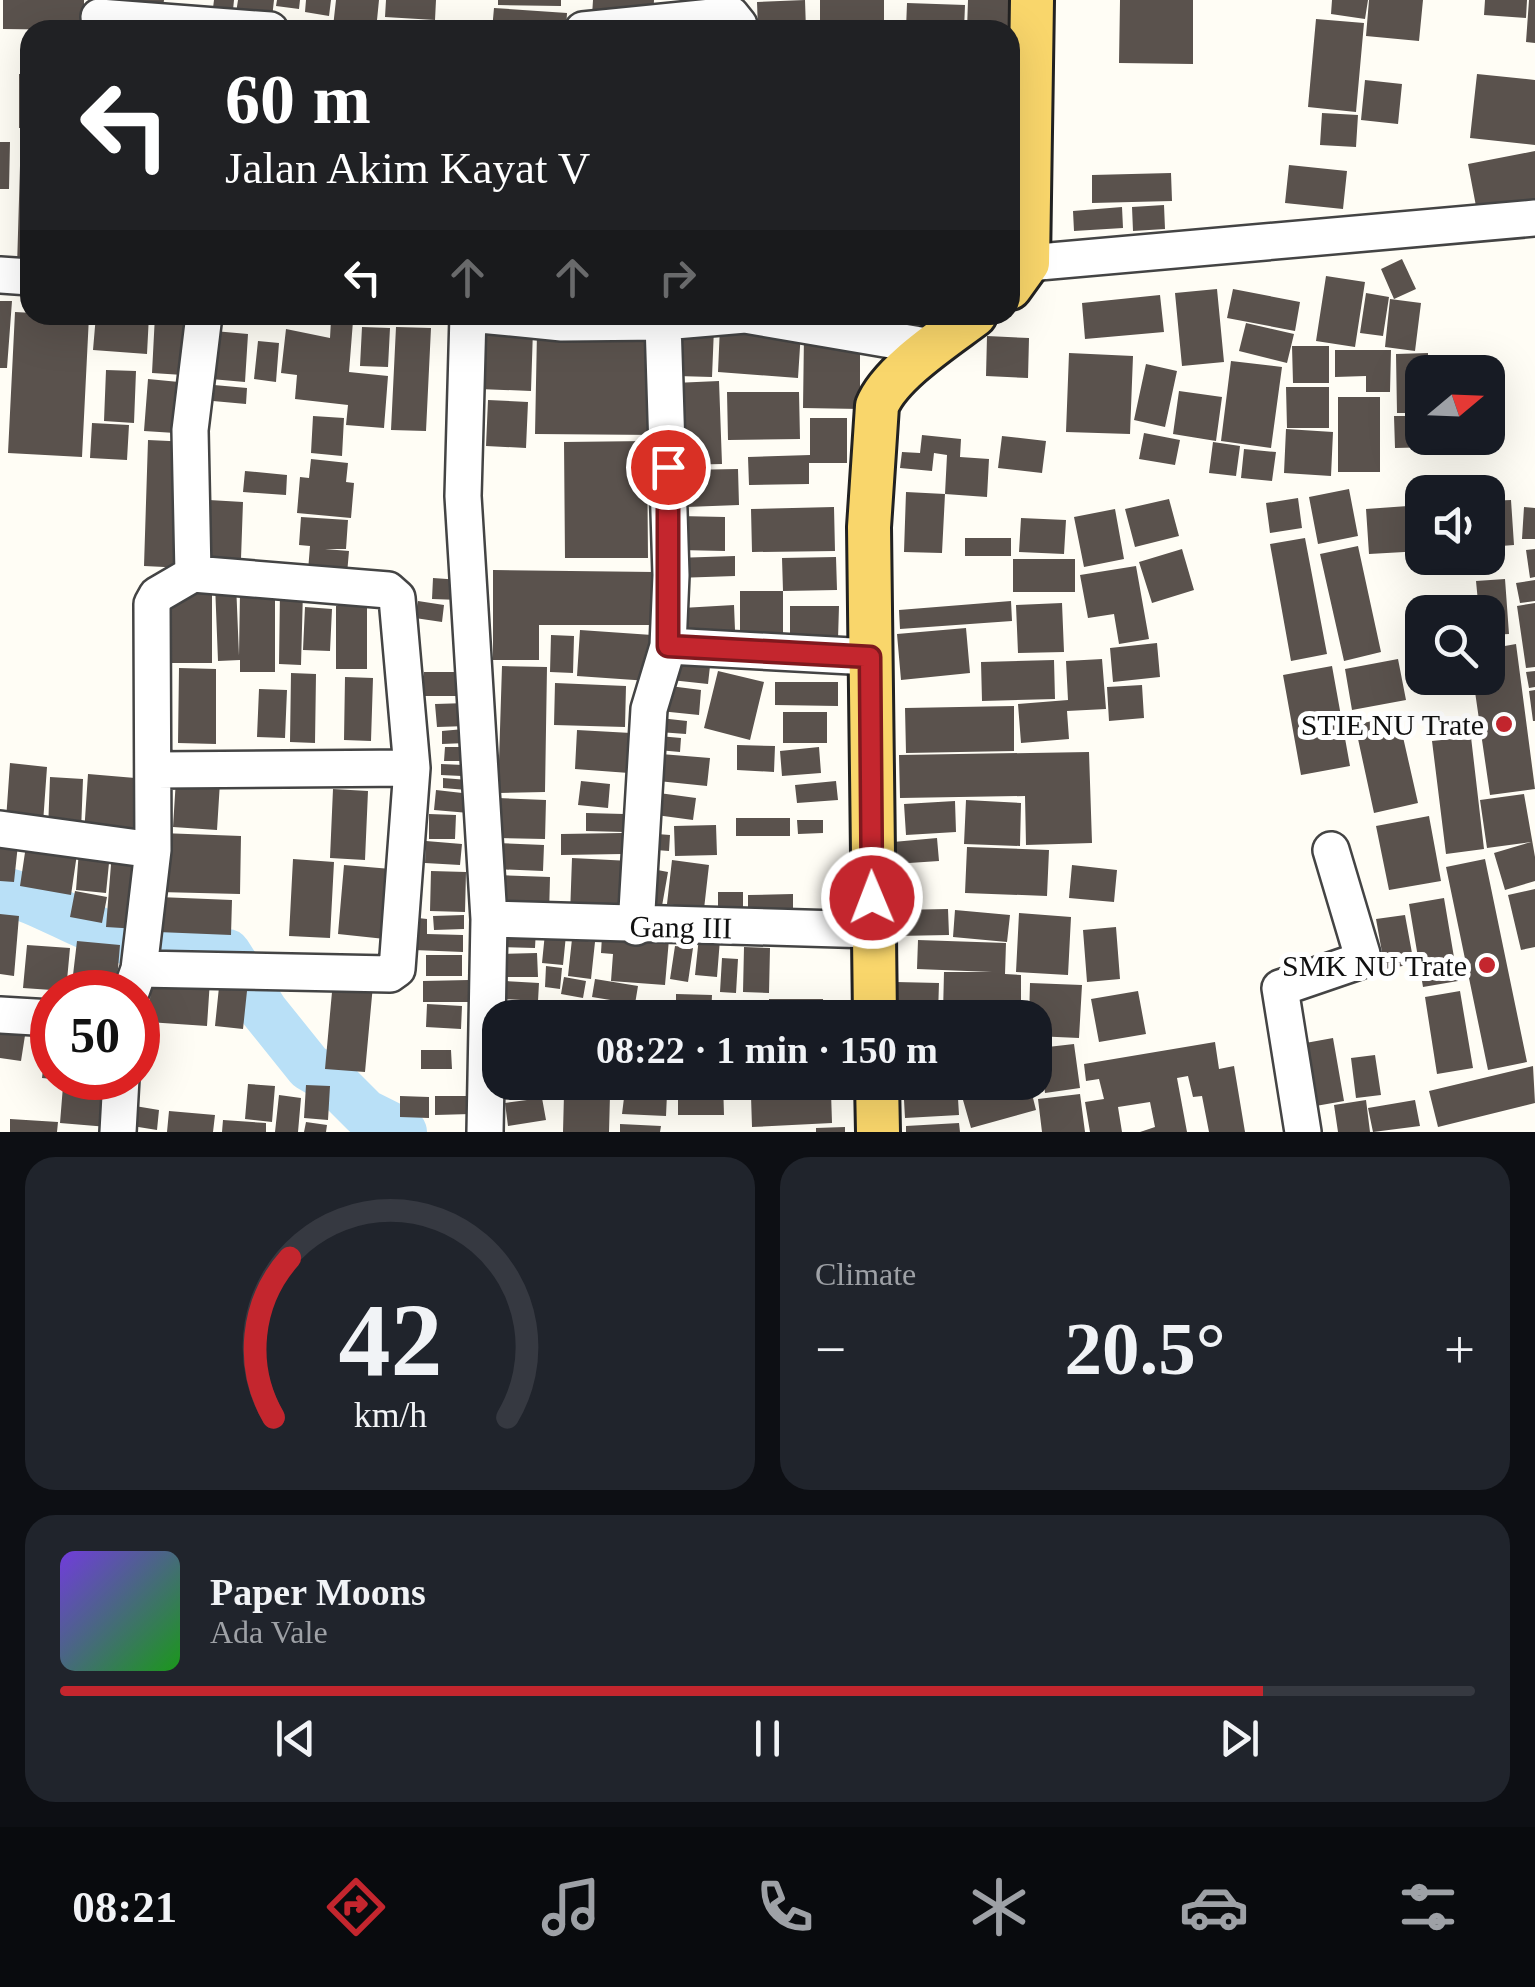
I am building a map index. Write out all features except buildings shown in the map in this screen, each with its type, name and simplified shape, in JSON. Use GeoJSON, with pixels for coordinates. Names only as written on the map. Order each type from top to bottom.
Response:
{"type":"FeatureCollection","features":[{"type":"Feature","properties":{"kind":"main road"},"geometry":{"type":"LineString","coordinates":[[1020,255],[1032,0]]}},
{"type":"Feature","properties":{"kind":"main road"},"geometry":{"type":"LineString","coordinates":[[875,1000],[869,527],[877,406],[884,393],[961,325]]}},
{"type":"Feature","properties":{"kind":"main road"},"geometry":{"type":"LineString","coordinates":[[877,1100],[878,1132]]}},
{"type":"Feature","properties":{"kind":"street"},"geometry":{"type":"LineString","coordinates":[[681,20],[731,15],[739,18]]}},
{"type":"Feature","properties":{"kind":"street"},"geometry":{"type":"LineString","coordinates":[[99,16],[148,20]]}},
{"type":"Feature","properties":{"kind":"street"},"geometry":{"type":"LineString","coordinates":[[1020,276],[1535,218]]}},
{"type":"Feature","properties":{"kind":"street"},"geometry":{"type":"LineString","coordinates":[[193,574],[190,430],[203,325]]}},
{"type":"Feature","properties":{"kind":"street"},"geometry":{"type":"LineString","coordinates":[[468,325],[463,496],[489,919],[485,1132]]}},
{"type":"Feature","properties":{"kind":"street"},"geometry":{"type":"LineString","coordinates":[[636,926],[650,709],[668,646],[671,576],[663,325]]}},
{"type":"Feature","properties":{"kind":"street"},"geometry":{"type":"LineString","coordinates":[[803,325],[932,347]]}},
{"type":"Feature","properties":{"kind":"street"},"geometry":{"type":"LineString","coordinates":[[138,970],[153,850],[156,770],[152,604],[166,588],[193,574],[394,593],[412,768],[397,969],[390,974],[216,971],[160,975]]}},
{"type":"Feature","properties":{"kind":"street"},"geometry":{"type":"LineString","coordinates":[[668,646],[870,657]]}},
{"type":"Feature","properties":{"kind":"street"},"geometry":{"type":"LineString","coordinates":[[156,770],[412,768]]}},
{"type":"Feature","properties":{"kind":"street"},"geometry":{"type":"LineString","coordinates":[[0,828],[153,850]]}},
{"type":"Feature","properties":{"kind":"street"},"geometry":{"type":"LineString","coordinates":[[1303,1132],[1280,988],[1360,961],[1362,954],[1330,850]]}},
{"type":"Feature","properties":{"kind":"street","name":"Gang III"},"geometry":{"type":"LineString","coordinates":[[489,919],[873,930]]}},
{"type":"Feature","properties":{"kind":"street"},"geometry":{"type":"LineString","coordinates":[[0,1015],[30,1017]]}},
{"type":"Feature","properties":{"kind":"street"},"geometry":{"type":"LineString","coordinates":[[118,1132],[120,1100]]}},
{"type":"Feature","properties":{"kind":"waterway"},"geometry":{"type":"LineString","coordinates":[[0,890],[139,944],[227,953],[264,1011],[309,1067],[333,1081],[365,1113],[403,1132]]}},
{"type":"Feature","properties":{"kind":"place","name":"STIE NU Trate"},"geometry":{"type":"Point","coordinates":[1504,724]}},
{"type":"Feature","properties":{"kind":"place","name":"SMK NU Trate"},"geometry":{"type":"Point","coordinates":[1487,965]}},
{"type":"Feature","properties":{"kind":"route"},"geometry":{"type":"LineString","coordinates":[[668,467],[668,646],[870,657],[872,898]]}}]}
